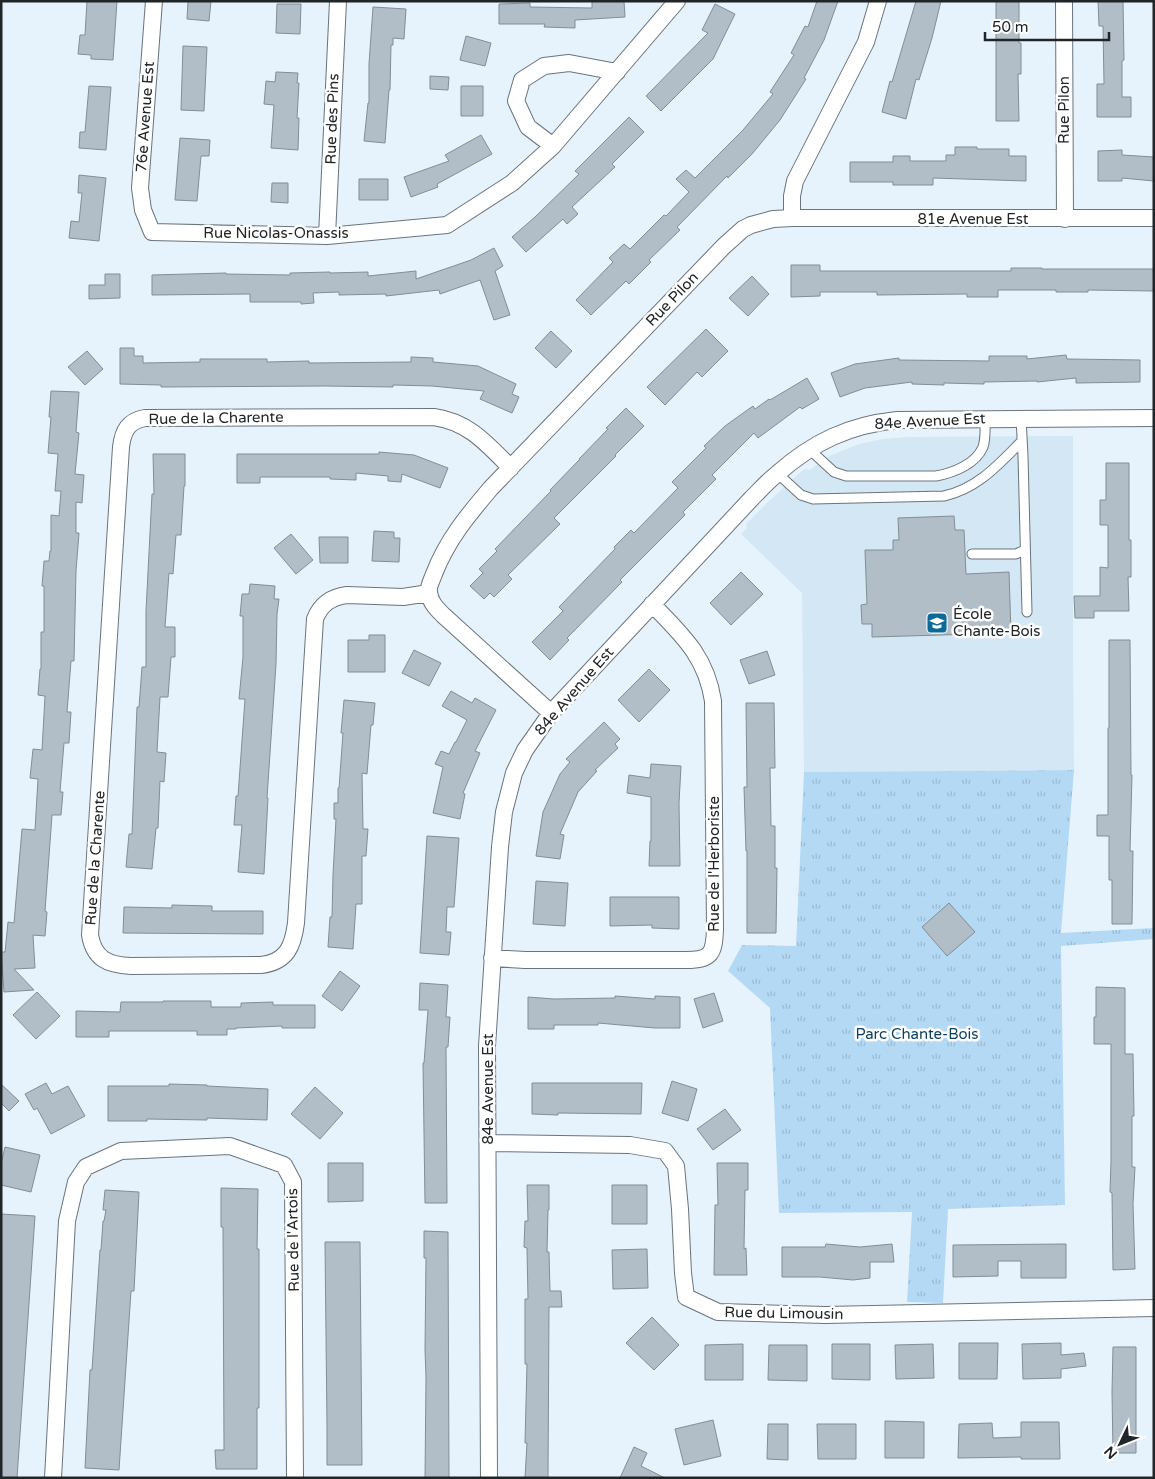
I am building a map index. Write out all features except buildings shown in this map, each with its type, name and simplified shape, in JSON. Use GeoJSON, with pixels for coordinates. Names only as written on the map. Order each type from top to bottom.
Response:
{"type":"FeatureCollection","features":[{"type":"Feature","properties":{"kind":"street","name":"76e Avenue Est"},"geometry":{"type":"LineString","coordinates":[[152,232],[143,210],[140,188],[154,1]]}},
{"type":"Feature","properties":{"kind":"street","name":"Rue des Pins"},"geometry":{"type":"LineString","coordinates":[[327,236],[338,1]]}},
{"type":"Feature","properties":{"kind":"street","name":"Rue Nicolas-Onassis"},"geometry":{"type":"LineString","coordinates":[[152,232],[327,236],[447,225],[512,183],[554,146],[677,1]]}},
{"type":"Feature","properties":{"kind":"street"},"geometry":{"type":"LineString","coordinates":[[792,218],[792,196],[795,181],[866,42],[878,1]]}},
{"type":"Feature","properties":{"kind":"street","name":"Rue Pilon"},"geometry":{"type":"LineString","coordinates":[[1064,1],[1065,219]]}},
{"type":"Feature","properties":{"kind":"street"},"geometry":{"type":"LineString","coordinates":[[554,146],[528,127],[516,101],[522,80],[544,66],[569,63],[616,72]]}},
{"type":"Feature","properties":{"kind":"street","name":"81e Avenue Est"},"geometry":{"type":"LineString","coordinates":[[792,218],[1154,218]]}},
{"type":"Feature","properties":{"kind":"street","name":"Rue Pilon"},"geometry":{"type":"LineString","coordinates":[[429,593],[437,566],[453,535],[473,509],[717,253],[739,232],[756,223],[792,218]]}},
{"type":"Feature","properties":{"kind":"street","name":"Rue de la Charente"},"geometry":{"type":"LineString","coordinates":[[429,593],[403,597],[339,596],[321,607],[315,619],[296,923],[292,944],[285,955],[276,962],[261,965],[126,966],[114,965],[105,961],[93,947],[90,935],[121,447],[126,428],[134,421],[144,418],[434,418],[450,420],[465,427],[478,436],[511,468]]}},
{"type":"Feature","properties":{"kind":"street","name":"84e Avenue Est"},"geometry":{"type":"LineString","coordinates":[[489,1478],[487,1046],[492,958],[504,812],[510,786],[519,761],[532,738],[551,713],[777,473],[809,449],[838,434],[873,423],[897,420],[1154,418]]}},
{"type":"Feature","properties":{"kind":"street"},"geometry":{"type":"LineString","coordinates":[[429,593],[437,609],[551,713]]}},
{"type":"Feature","properties":{"kind":"street","name":"Rue de l'Herboriste"},"geometry":{"type":"LineString","coordinates":[[492,958],[525,960],[686,960],[704,959],[712,951],[715,929],[713,701],[711,689],[706,671],[694,649],[679,630],[652,604]]}},
{"type":"Feature","properties":{"kind":"street","name":"Rue du Limousin"},"geometry":{"type":"LineString","coordinates":[[488,1143],[630,1145],[665,1151],[676,1166],[686,1297],[718,1312],[825,1315],[1154,1308]]}},
{"type":"Feature","properties":{"kind":"street","name":"Rue de l'Artois"},"geometry":{"type":"LineString","coordinates":[[53,1478],[67,1220],[76,1182],[86,1167],[122,1151],[230,1146],[284,1164],[293,1182],[295,1478]]}},
{"type":"Feature","properties":{"kind":"lane"},"geometry":{"type":"LineString","coordinates":[[1021,418],[1027,612]]}},
{"type":"Feature","properties":{"kind":"lane"},"geometry":{"type":"LineString","coordinates":[[809,449],[834,472],[846,476],[936,476],[970,462],[981,450],[984,441],[985,419]]}},
{"type":"Feature","properties":{"kind":"lane"},"geometry":{"type":"LineString","coordinates":[[777,473],[802,495],[813,499],[944,496],[964,491],[977,482],[1021,442]]}},
{"type":"Feature","properties":{"kind":"lane"},"geometry":{"type":"LineString","coordinates":[[972,554],[1016,554],[1025,550]]}},
{"type":"Feature","properties":{"kind":"shaded area","name":"École Chante-Bois"},"geometry":{"type":"Polygon","coordinates":[[[1073,436],[1074,770],[804,772],[802,593],[741,534],[747,528],[746,524],[804,469],[810,470],[832,455],[859,444],[883,439],[909,437],[1073,436]]]}},
{"type":"Feature","properties":{"kind":"green space","name":"Parc Chante-Bois"},"geometry":{"type":"Polygon","coordinates":[[[1074,770],[1061,933],[1154,928],[1154,939],[1061,946],[1065,1205],[948,1209],[943,1303],[907,1302],[912,1212],[779,1213],[770,1008],[728,971],[742,945],[796,946],[804,772],[1074,770]]]}},
{"type":"Feature","properties":{"kind":"place","name":"École Chante-Bois"},"geometry":{"type":"Point","coordinates":[937,623]}}]}
